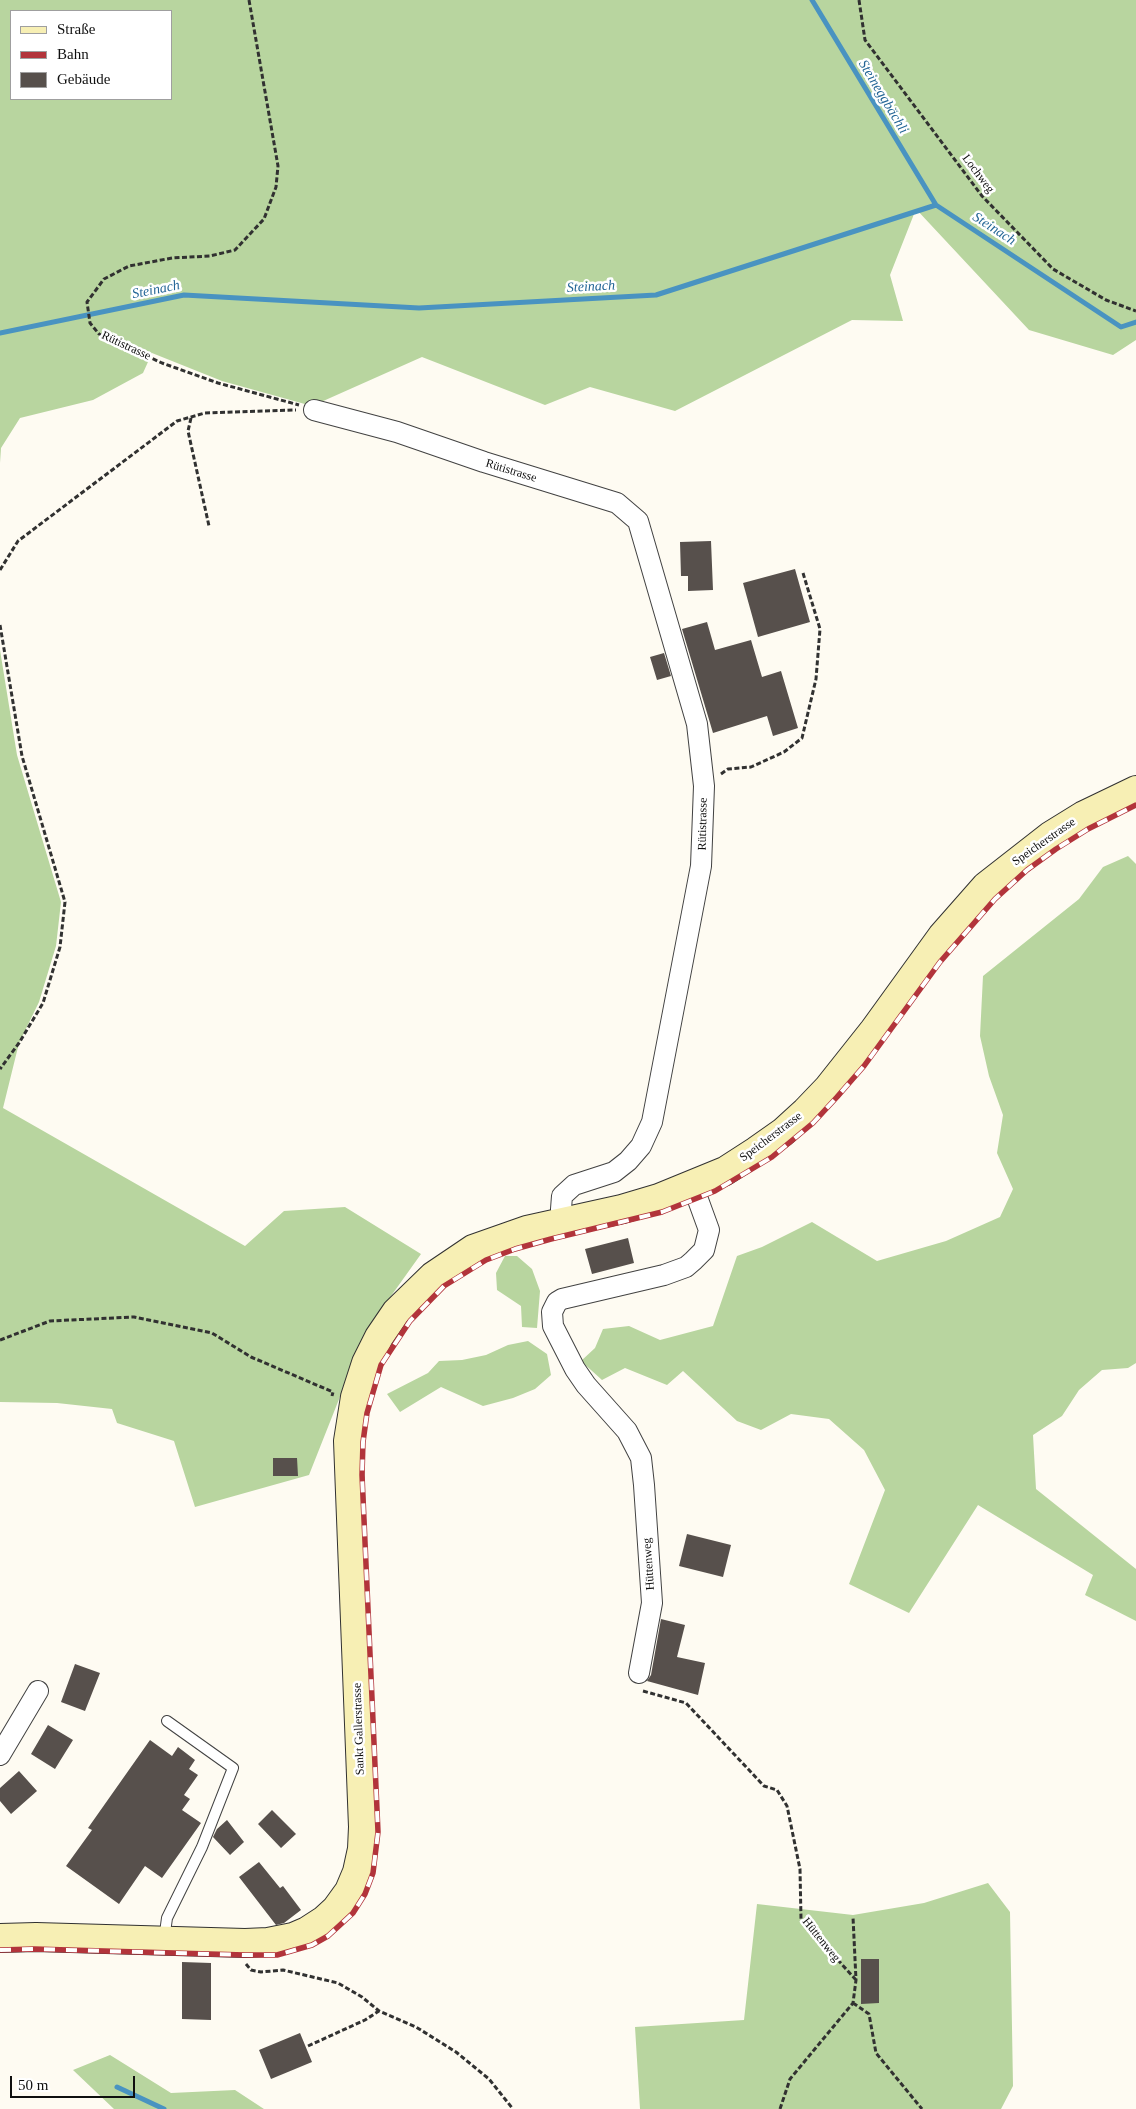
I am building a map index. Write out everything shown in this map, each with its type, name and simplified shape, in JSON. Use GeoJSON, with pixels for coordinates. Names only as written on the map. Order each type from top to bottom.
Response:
{"type":"FeatureCollection","features":[{"type":"Feature","properties":{"kind":"main road","name":"Speicherstrasse"},"geometry":{"type":"LineString","coordinates":[[366,1363],[379,1337],[396,1312],[413,1294],[453,1261],[473,1249],[527,1230],[622,1209],[659,1198],[693,1186],[725,1171],[756,1151],[806,1112],[848,1064],[942,936],[986,886],[1050,836],[1084,815],[1136,790]]}},
{"type":"Feature","properties":{"kind":"main road","name":"Sankt Gallerstrasse"},"geometry":{"type":"LineString","coordinates":[[0,1938],[36,1937],[268,1942],[293,1937],[318,1924],[336,1908],[350,1891],[362,1850],[363,1827],[348,1441],[355,1396],[366,1363]]}},
{"type":"Feature","properties":{"kind":"street","name":"Rütistrasse"},"geometry":{"type":"LineString","coordinates":[[314,410],[397,432],[484,462],[616,503],[638,521],[697,724],[704,786],[701,866],[652,1122],[641,1146],[628,1161],[614,1172],[574,1185],[562,1196],[563,1222]]}},
{"type":"Feature","properties":{"kind":"street","name":"Hüttenweg"},"geometry":{"type":"LineString","coordinates":[[639,1673],[652,1603],[641,1458],[627,1432],[586,1385],[575,1369],[553,1326],[552,1312],[562,1298],[664,1275],[686,1267],[693,1261],[704,1250],[709,1230],[693,1186]]}},
{"type":"Feature","properties":{"kind":"street"},"geometry":{"type":"LineString","coordinates":[[0,1754],[38,1691]]}},
{"type":"Feature","properties":{"kind":"lane"},"geometry":{"type":"LineString","coordinates":[[164,1941],[167,1918],[202,1847],[233,1768],[167,1722]]}},
{"type":"Feature","properties":{"kind":"path","name":"Rütistrasse"},"geometry":{"type":"LineString","coordinates":[[249,0],[278,166],[276,187],[264,219],[235,250],[210,256],[172,258],[129,266],[104,279],[87,302],[90,323],[98,334],[162,362],[218,383],[314,410]]}},
{"type":"Feature","properties":{"kind":"path","name":"Lochweg"},"geometry":{"type":"LineString","coordinates":[[859,0],[865,40],[982,196],[1053,269],[1106,300],[1136,311]]}},
{"type":"Feature","properties":{"kind":"path"},"geometry":{"type":"LineString","coordinates":[[0,570],[18,541],[177,421],[205,413],[314,410]]}},
{"type":"Feature","properties":{"kind":"path"},"geometry":{"type":"LineString","coordinates":[[191,418],[188,431],[209,526]]}},
{"type":"Feature","properties":{"kind":"path"},"geometry":{"type":"LineString","coordinates":[[704,786],[728,769],[751,767],[784,752],[802,738],[816,679],[820,629],[803,573]]}},
{"type":"Feature","properties":{"kind":"path"},"geometry":{"type":"LineString","coordinates":[[0,626],[22,756],[65,902],[60,947],[43,1002],[19,1044],[0,1070]]}},
{"type":"Feature","properties":{"kind":"path"},"geometry":{"type":"LineString","coordinates":[[0,1340],[50,1321],[134,1318],[212,1332],[251,1357],[333,1392],[332,1402]]}},
{"type":"Feature","properties":{"kind":"path","name":"Hüttenweg"},"geometry":{"type":"LineString","coordinates":[[639,1673],[639,1690],[686,1703],[764,1786],[778,1790],[787,1806],[800,1868],[801,1919],[856,1980]]}},
{"type":"Feature","properties":{"kind":"path"},"geometry":{"type":"LineString","coordinates":[[780,2109],[790,2079],[853,2003],[856,1980],[853,1917]]}},
{"type":"Feature","properties":{"kind":"path"},"geometry":{"type":"LineString","coordinates":[[246,1943],[246,1964],[251,1970],[261,1972],[283,1970],[338,1982],[362,1997],[379,2011],[416,2027],[456,2052],[489,2079],[513,2109]]}},
{"type":"Feature","properties":{"kind":"path"},"geometry":{"type":"LineString","coordinates":[[853,2003],[869,2014],[876,2052],[922,2109]]}},
{"type":"Feature","properties":{"kind":"path"},"geometry":{"type":"LineString","coordinates":[[308,2046],[365,2020],[379,2011]]}},
{"type":"Feature","properties":{"kind":"green space"},"geometry":{"type":"Polygon","coordinates":[[[0,0],[1136,0],[1136,340],[1113,355],[1029,330],[916,209],[890,275],[903,321],[852,320],[675,411],[590,387],[545,405],[422,357],[312,406],[222,381],[152,353],[143,373],[93,400],[20,418],[1,448],[0,463],[0,0]]]}},
{"type":"Feature","properties":{"kind":"green space"},"geometry":{"type":"Polygon","coordinates":[[[0,650],[17,755],[61,902],[56,946],[39,1002],[19,1043],[3,1108],[245,1246],[284,1211],[345,1207],[421,1254],[366,1331],[309,1475],[195,1507],[174,1441],[117,1423],[112,1409],[57,1403],[0,1402],[0,650]]]}},
{"type":"Feature","properties":{"kind":"green space"},"geometry":{"type":"Polygon","coordinates":[[[1128,856],[1136,864],[1136,1363],[1128,1368],[1102,1370],[1079,1390],[1062,1416],[1033,1435],[1036,1489],[1136,1569],[1136,1621],[1085,1595],[1093,1575],[978,1505],[909,1613],[849,1584],[885,1490],[864,1450],[829,1419],[791,1414],[761,1430],[737,1421],[683,1371],[667,1385],[625,1368],[602,1380],[581,1361],[595,1348],[603,1329],[629,1326],[660,1340],[713,1326],[737,1256],[762,1247],[812,1222],[877,1261],[946,1241],[1000,1217],[1013,1189],[997,1153],[1003,1115],[989,1076],[980,1036],[983,976],[1079,899],[1103,867],[1128,856]]]}},
{"type":"Feature","properties":{"kind":"green space"},"geometry":{"type":"Polygon","coordinates":[[[505,1256],[517,1256],[532,1269],[540,1291],[537,1328],[522,1327],[521,1306],[497,1290],[496,1273],[505,1256]]]}},
{"type":"Feature","properties":{"kind":"green space"},"geometry":{"type":"Polygon","coordinates":[[[528,1341],[547,1354],[551,1375],[535,1389],[513,1398],[483,1406],[441,1387],[400,1412],[387,1394],[428,1373],[439,1361],[462,1360],[486,1355],[508,1345],[528,1341]]]}},
{"type":"Feature","properties":{"kind":"green space"},"geometry":{"type":"Polygon","coordinates":[[[988,1883],[1010,1912],[1013,2086],[1001,2109],[640,2109],[635,2027],[744,2020],[757,1904],[853,1915],[924,1903],[988,1883]]]}},
{"type":"Feature","properties":{"kind":"green space"},"geometry":{"type":"Polygon","coordinates":[[[110,2055],[171,2093],[235,2090],[264,2109],[114,2109],[73,2070],[110,2055]]]}},
{"type":"Feature","properties":{"kind":"building"},"geometry":{"type":"Polygon","coordinates":[[[711,541],[713,590],[688,591],[688,576],[681,576],[680,542],[711,541]]]}},
{"type":"Feature","properties":{"kind":"building"},"geometry":{"type":"Polygon","coordinates":[[[795,569],[810,622],[758,637],[743,583],[795,569]]]}},
{"type":"Feature","properties":{"kind":"building"},"geometry":{"type":"Polygon","coordinates":[[[707,622],[715,650],[751,640],[762,677],[781,671],[798,728],[773,736],[767,716],[713,733],[682,629],[707,622]]]}},
{"type":"Feature","properties":{"kind":"building"},"geometry":{"type":"Polygon","coordinates":[[[664,653],[671,676],[657,680],[650,657],[664,653]]]}},
{"type":"Feature","properties":{"kind":"building"},"geometry":{"type":"Polygon","coordinates":[[[628,1238],[634,1263],[592,1274],[585,1249],[628,1238]]]}},
{"type":"Feature","properties":{"kind":"building"},"geometry":{"type":"Polygon","coordinates":[[[273,1458],[297,1458],[298,1476],[273,1476],[273,1458]]]}},
{"type":"Feature","properties":{"kind":"building"},"geometry":{"type":"Polygon","coordinates":[[[687,1534],[731,1545],[723,1577],[679,1566],[687,1534]]]}},
{"type":"Feature","properties":{"kind":"building"},"geometry":{"type":"Polygon","coordinates":[[[661,1619],[685,1625],[677,1657],[705,1663],[698,1695],[647,1681],[651,1675],[661,1619]]]}},
{"type":"Feature","properties":{"kind":"building"},"geometry":{"type":"Polygon","coordinates":[[[75,1664],[100,1673],[85,1711],[61,1702],[75,1664]]]}},
{"type":"Feature","properties":{"kind":"building"},"geometry":{"type":"Polygon","coordinates":[[[48,1725],[73,1740],[55,1769],[31,1754],[48,1725]]]}},
{"type":"Feature","properties":{"kind":"building"},"geometry":{"type":"Polygon","coordinates":[[[150,1740],[172,1756],[178,1747],[195,1760],[189,1769],[198,1775],[184,1795],[190,1799],[182,1810],[201,1823],[162,1878],[145,1866],[119,1904],[66,1866],[92,1830],[88,1828],[150,1740]]]}},
{"type":"Feature","properties":{"kind":"building"},"geometry":{"type":"Polygon","coordinates":[[[19,1771],[37,1791],[11,1814],[0,1801],[0,1788],[19,1771]]]}},
{"type":"Feature","properties":{"kind":"building"},"geometry":{"type":"Polygon","coordinates":[[[272,1810],[296,1834],[281,1848],[258,1824],[272,1810]]]}},
{"type":"Feature","properties":{"kind":"building"},"geometry":{"type":"Polygon","coordinates":[[[227,1820],[244,1842],[230,1855],[213,1837],[217,1829],[227,1820]]]}},
{"type":"Feature","properties":{"kind":"building"},"geometry":{"type":"Polygon","coordinates":[[[259,1862],[280,1888],[283,1886],[301,1910],[284,1923],[276,1925],[239,1877],[259,1862]]]}},
{"type":"Feature","properties":{"kind":"building"},"geometry":{"type":"Polygon","coordinates":[[[861,1959],[879,1959],[879,2003],[861,2004],[861,1959]]]}},
{"type":"Feature","properties":{"kind":"building"},"geometry":{"type":"Polygon","coordinates":[[[182,1962],[211,1963],[211,2020],[182,2019],[182,1962]]]}},
{"type":"Feature","properties":{"kind":"building"},"geometry":{"type":"Polygon","coordinates":[[[300,2033],[312,2062],[271,2079],[259,2050],[300,2033]]]}},
{"type":"Feature","properties":{"kind":"waterway","name":"Steineggbächli"},"geometry":{"type":"LineString","coordinates":[[812,0],[936,205]]}},
{"type":"Feature","properties":{"kind":"waterway","name":"Steinach"},"geometry":{"type":"LineString","coordinates":[[0,333],[184,295],[419,308],[656,295],[936,205],[1121,327],[1136,322]]}},
{"type":"Feature","properties":{"kind":"waterway"},"geometry":{"type":"LineString","coordinates":[[117,2087],[164,2109]]}},
{"type":"Feature","properties":{"kind":"railway"},"geometry":{"type":"LineString","coordinates":[[0,1950],[34,1949],[277,1955],[312,1945],[328,1936],[353,1913],[365,1894],[373,1873],[378,1832],[362,1475],[363,1442],[367,1413],[381,1365],[410,1321],[444,1286],[486,1260],[515,1249],[551,1239],[662,1212],[715,1191],[772,1157],[813,1123],[864,1066],[940,962],[995,899],[1027,870],[1056,849],[1088,829],[1136,805]]}}]}
